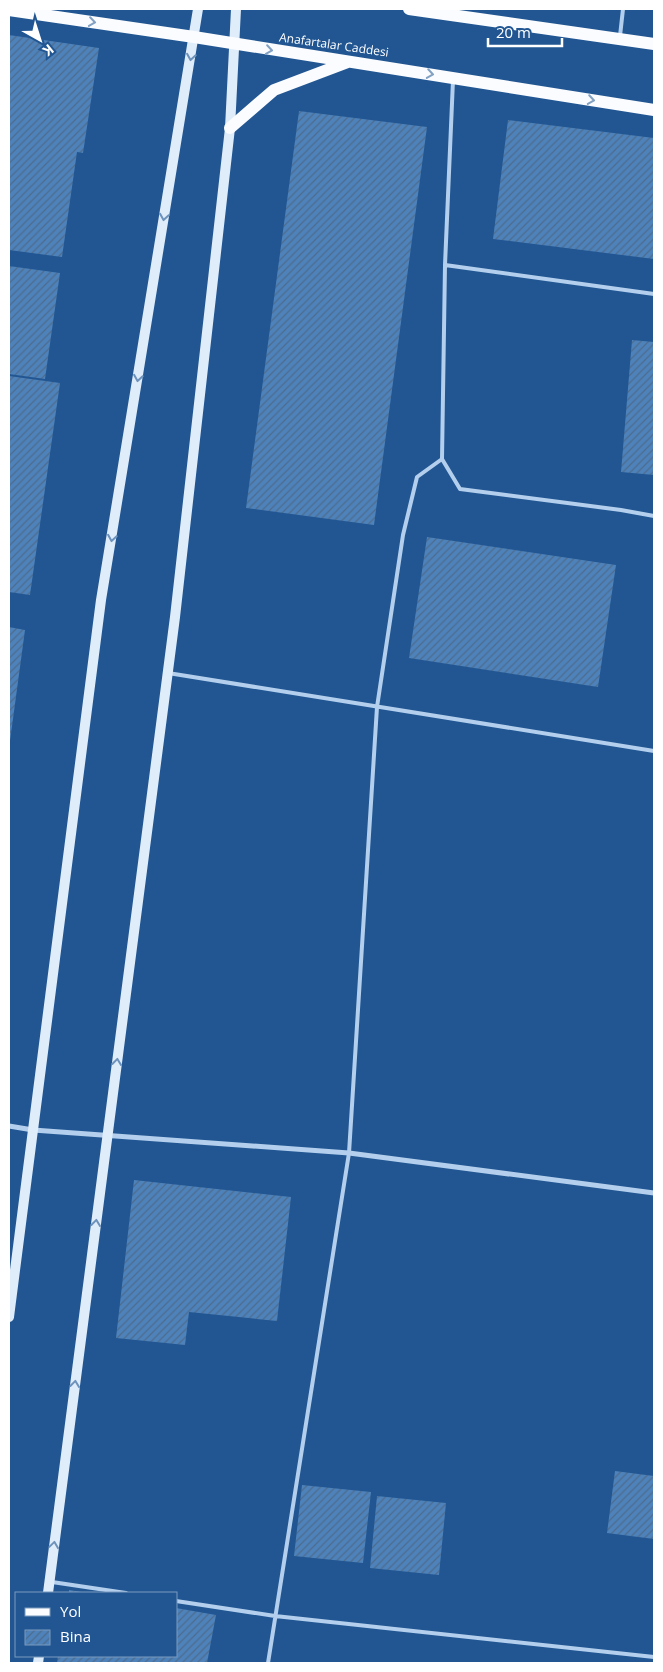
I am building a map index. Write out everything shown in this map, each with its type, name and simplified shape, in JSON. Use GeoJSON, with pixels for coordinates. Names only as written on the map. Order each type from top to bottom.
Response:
{"type":"FeatureCollection","features":[{"type":"Feature","properties":{"kind":"main road"},"geometry":{"type":"LineString","coordinates":[[9,1317],[101,600],[198,9]]}},
{"type":"Feature","properties":{"kind":"main road"},"geometry":{"type":"LineString","coordinates":[[48,1592],[167,672],[230,128],[236,9]]}},
{"type":"Feature","properties":{"kind":"main road"},"geometry":{"type":"LineString","coordinates":[[409,9],[654,44]]}},
{"type":"Feature","properties":{"kind":"main road","name":"Anafartalar Caddesi"},"geometry":{"type":"LineString","coordinates":[[9,10],[350,61],[654,110]]}},
{"type":"Feature","properties":{"kind":"main road"},"geometry":{"type":"LineString","coordinates":[[230,128],[274,90],[350,61]]}},
{"type":"Feature","properties":{"kind":"street"},"geometry":{"type":"LineString","coordinates":[[9,1126],[33,1130],[107,1136],[349,1153],[654,1192]]}},
{"type":"Feature","properties":{"kind":"lane"},"geometry":{"type":"LineString","coordinates":[[619,39],[623,9]]}},
{"type":"Feature","properties":{"kind":"lane"},"geometry":{"type":"LineString","coordinates":[[453,78],[445,265],[442,459],[460,490],[621,510],[654,516]]}},
{"type":"Feature","properties":{"kind":"lane"},"geometry":{"type":"LineString","coordinates":[[445,265],[654,294]]}},
{"type":"Feature","properties":{"kind":"lane"},"geometry":{"type":"LineString","coordinates":[[268,1663],[349,1153],[377,706],[403,535],[417,477],[442,459]]}},
{"type":"Feature","properties":{"kind":"lane"},"geometry":{"type":"LineString","coordinates":[[167,672],[654,751]]}},
{"type":"Feature","properties":{"kind":"lane"},"geometry":{"type":"LineString","coordinates":[[49,1582],[119,1592]]}},
{"type":"Feature","properties":{"kind":"lane"},"geometry":{"type":"LineString","coordinates":[[178,1601],[275,1616],[654,1657]]}},
{"type":"Feature","properties":{"kind":"building"},"geometry":{"type":"Polygon","coordinates":[[[9,35],[99,48],[83,153],[77,152],[62,257],[9,250],[9,35]]]}},
{"type":"Feature","properties":{"kind":"building"},"geometry":{"type":"Polygon","coordinates":[[[299,111],[427,127],[374,525],[246,508],[299,111]]]}},
{"type":"Feature","properties":{"kind":"building"},"geometry":{"type":"Polygon","coordinates":[[[508,120],[654,138],[654,259],[493,239],[508,120]]]}},
{"type":"Feature","properties":{"kind":"building"},"geometry":{"type":"Polygon","coordinates":[[[9,266],[60,273],[45,379],[9,374],[9,266]]]}},
{"type":"Feature","properties":{"kind":"building"},"geometry":{"type":"Polygon","coordinates":[[[632,340],[654,342],[654,475],[621,472],[632,340]]]}},
{"type":"Feature","properties":{"kind":"building"},"geometry":{"type":"Polygon","coordinates":[[[9,376],[60,383],[30,595],[9,592],[9,376]]]}},
{"type":"Feature","properties":{"kind":"building"},"geometry":{"type":"Polygon","coordinates":[[[427,537],[616,565],[598,687],[409,658],[427,537]]]}},
{"type":"Feature","properties":{"kind":"building"},"geometry":{"type":"Polygon","coordinates":[[[9,627],[25,630],[10,741],[9,741],[9,627]]]}},
{"type":"Feature","properties":{"kind":"building"},"geometry":{"type":"Polygon","coordinates":[[[134,1180],[291,1197],[277,1321],[189,1312],[185,1345],[116,1338],[134,1180]]]}},
{"type":"Feature","properties":{"kind":"building"},"geometry":{"type":"Polygon","coordinates":[[[615,1471],[654,1476],[654,1539],[607,1533],[615,1471]]]}},
{"type":"Feature","properties":{"kind":"building"},"geometry":{"type":"Polygon","coordinates":[[[302,1485],[371,1492],[363,1563],[294,1556],[302,1485]]]}},
{"type":"Feature","properties":{"kind":"building"},"geometry":{"type":"Polygon","coordinates":[[[377,1496],[446,1503],[439,1575],[370,1568],[377,1496]]]}},
{"type":"Feature","properties":{"kind":"building"},"geometry":{"type":"Polygon","coordinates":[[[178,1608],[216,1615],[207,1663],[57,1663],[58,1657],[178,1657],[178,1608]]]}}]}
